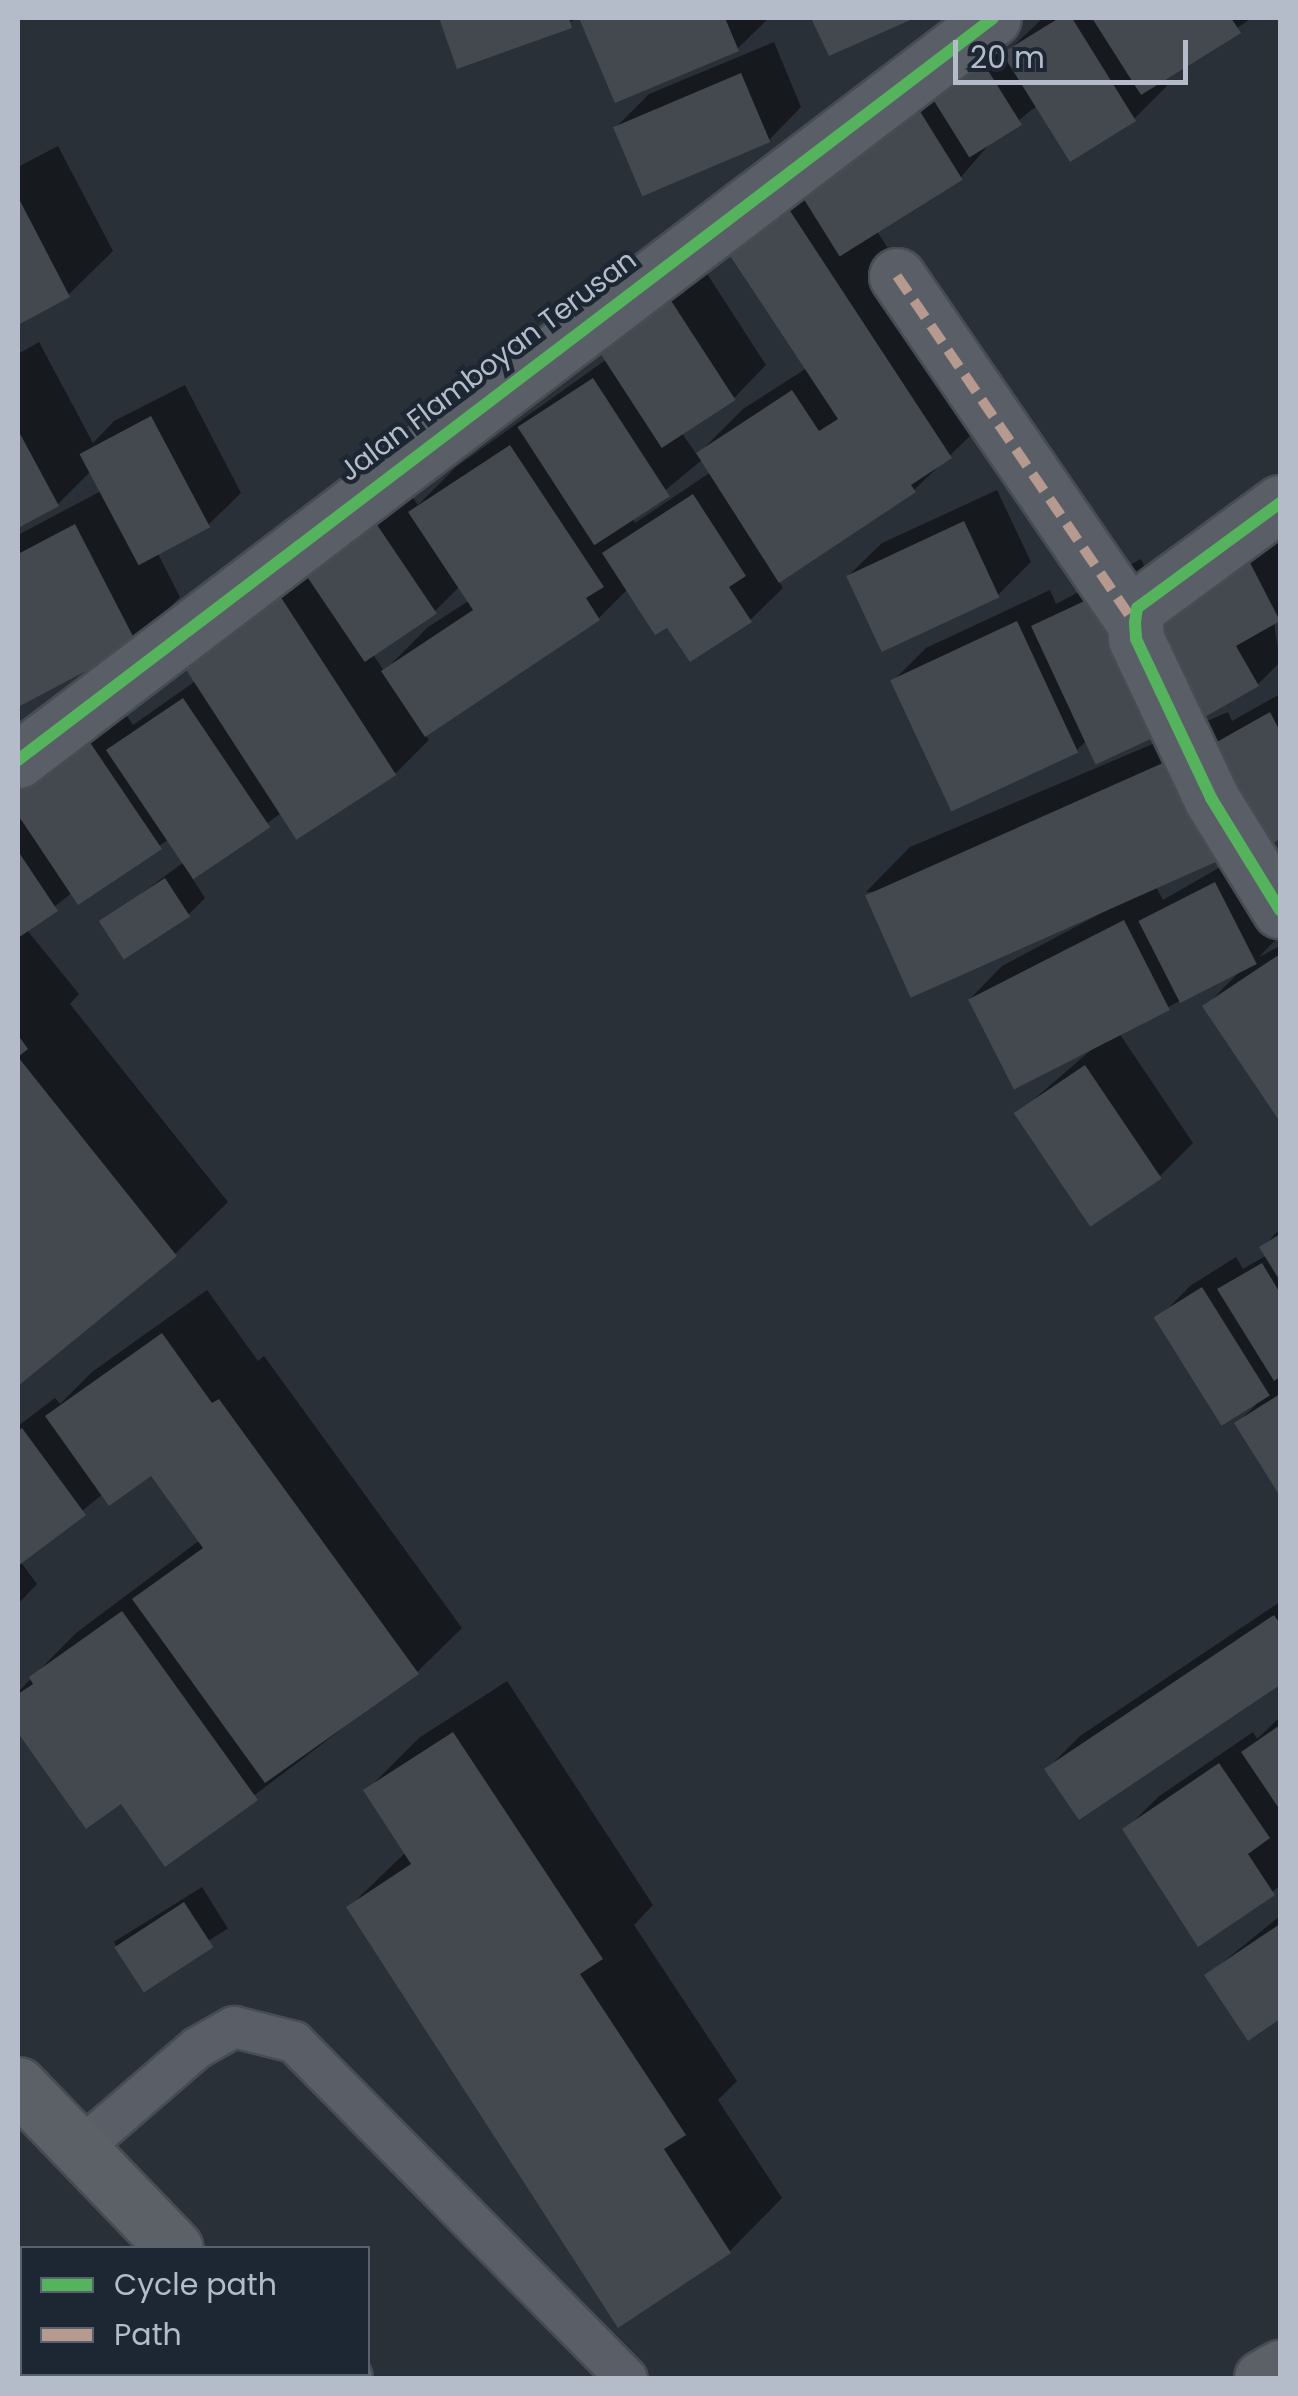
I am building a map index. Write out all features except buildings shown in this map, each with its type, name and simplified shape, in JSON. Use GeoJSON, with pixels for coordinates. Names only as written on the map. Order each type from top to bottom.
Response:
{"type":"FeatureCollection","features":[{"type":"Feature","properties":{"kind":"main road"},"geometry":{"type":"LineString","coordinates":[[18,2085],[174,2246]]}},
{"type":"Feature","properties":{"kind":"main road"},"geometry":{"type":"LineString","coordinates":[[1262,2378],[1280,2368]]}},
{"type":"Feature","properties":{"kind":"street","name":"Jalan Flamboyan Terusan"},"geometry":{"type":"LineString","coordinates":[[18,760],[993,18]]}},
{"type":"Feature","properties":{"kind":"street"},"geometry":{"type":"LineString","coordinates":[[897,276],[1135,623]]}},
{"type":"Feature","properties":{"kind":"street"},"geometry":{"type":"LineString","coordinates":[[1280,503],[1138,608],[1135,623],[1136,640],[1212,798],[1280,910]]}},
{"type":"Feature","properties":{"kind":"lane"},"geometry":{"type":"LineString","coordinates":[[80,2149],[197,2048],[234,2027],[294,2042],[627,2378]]}},
{"type":"Feature","properties":{"kind":"marked path"},"geometry":{"type":"LineString","coordinates":[[897,276],[1135,623]]}},
{"type":"Feature","properties":{"kind":"cycle path"},"geometry":{"type":"LineString","coordinates":[[18,760],[993,18]]}},
{"type":"Feature","properties":{"kind":"cycle path"},"geometry":{"type":"LineString","coordinates":[[1280,503],[1137,608],[1135,623],[1136,639],[1211,798],[1280,910]]}}]}
